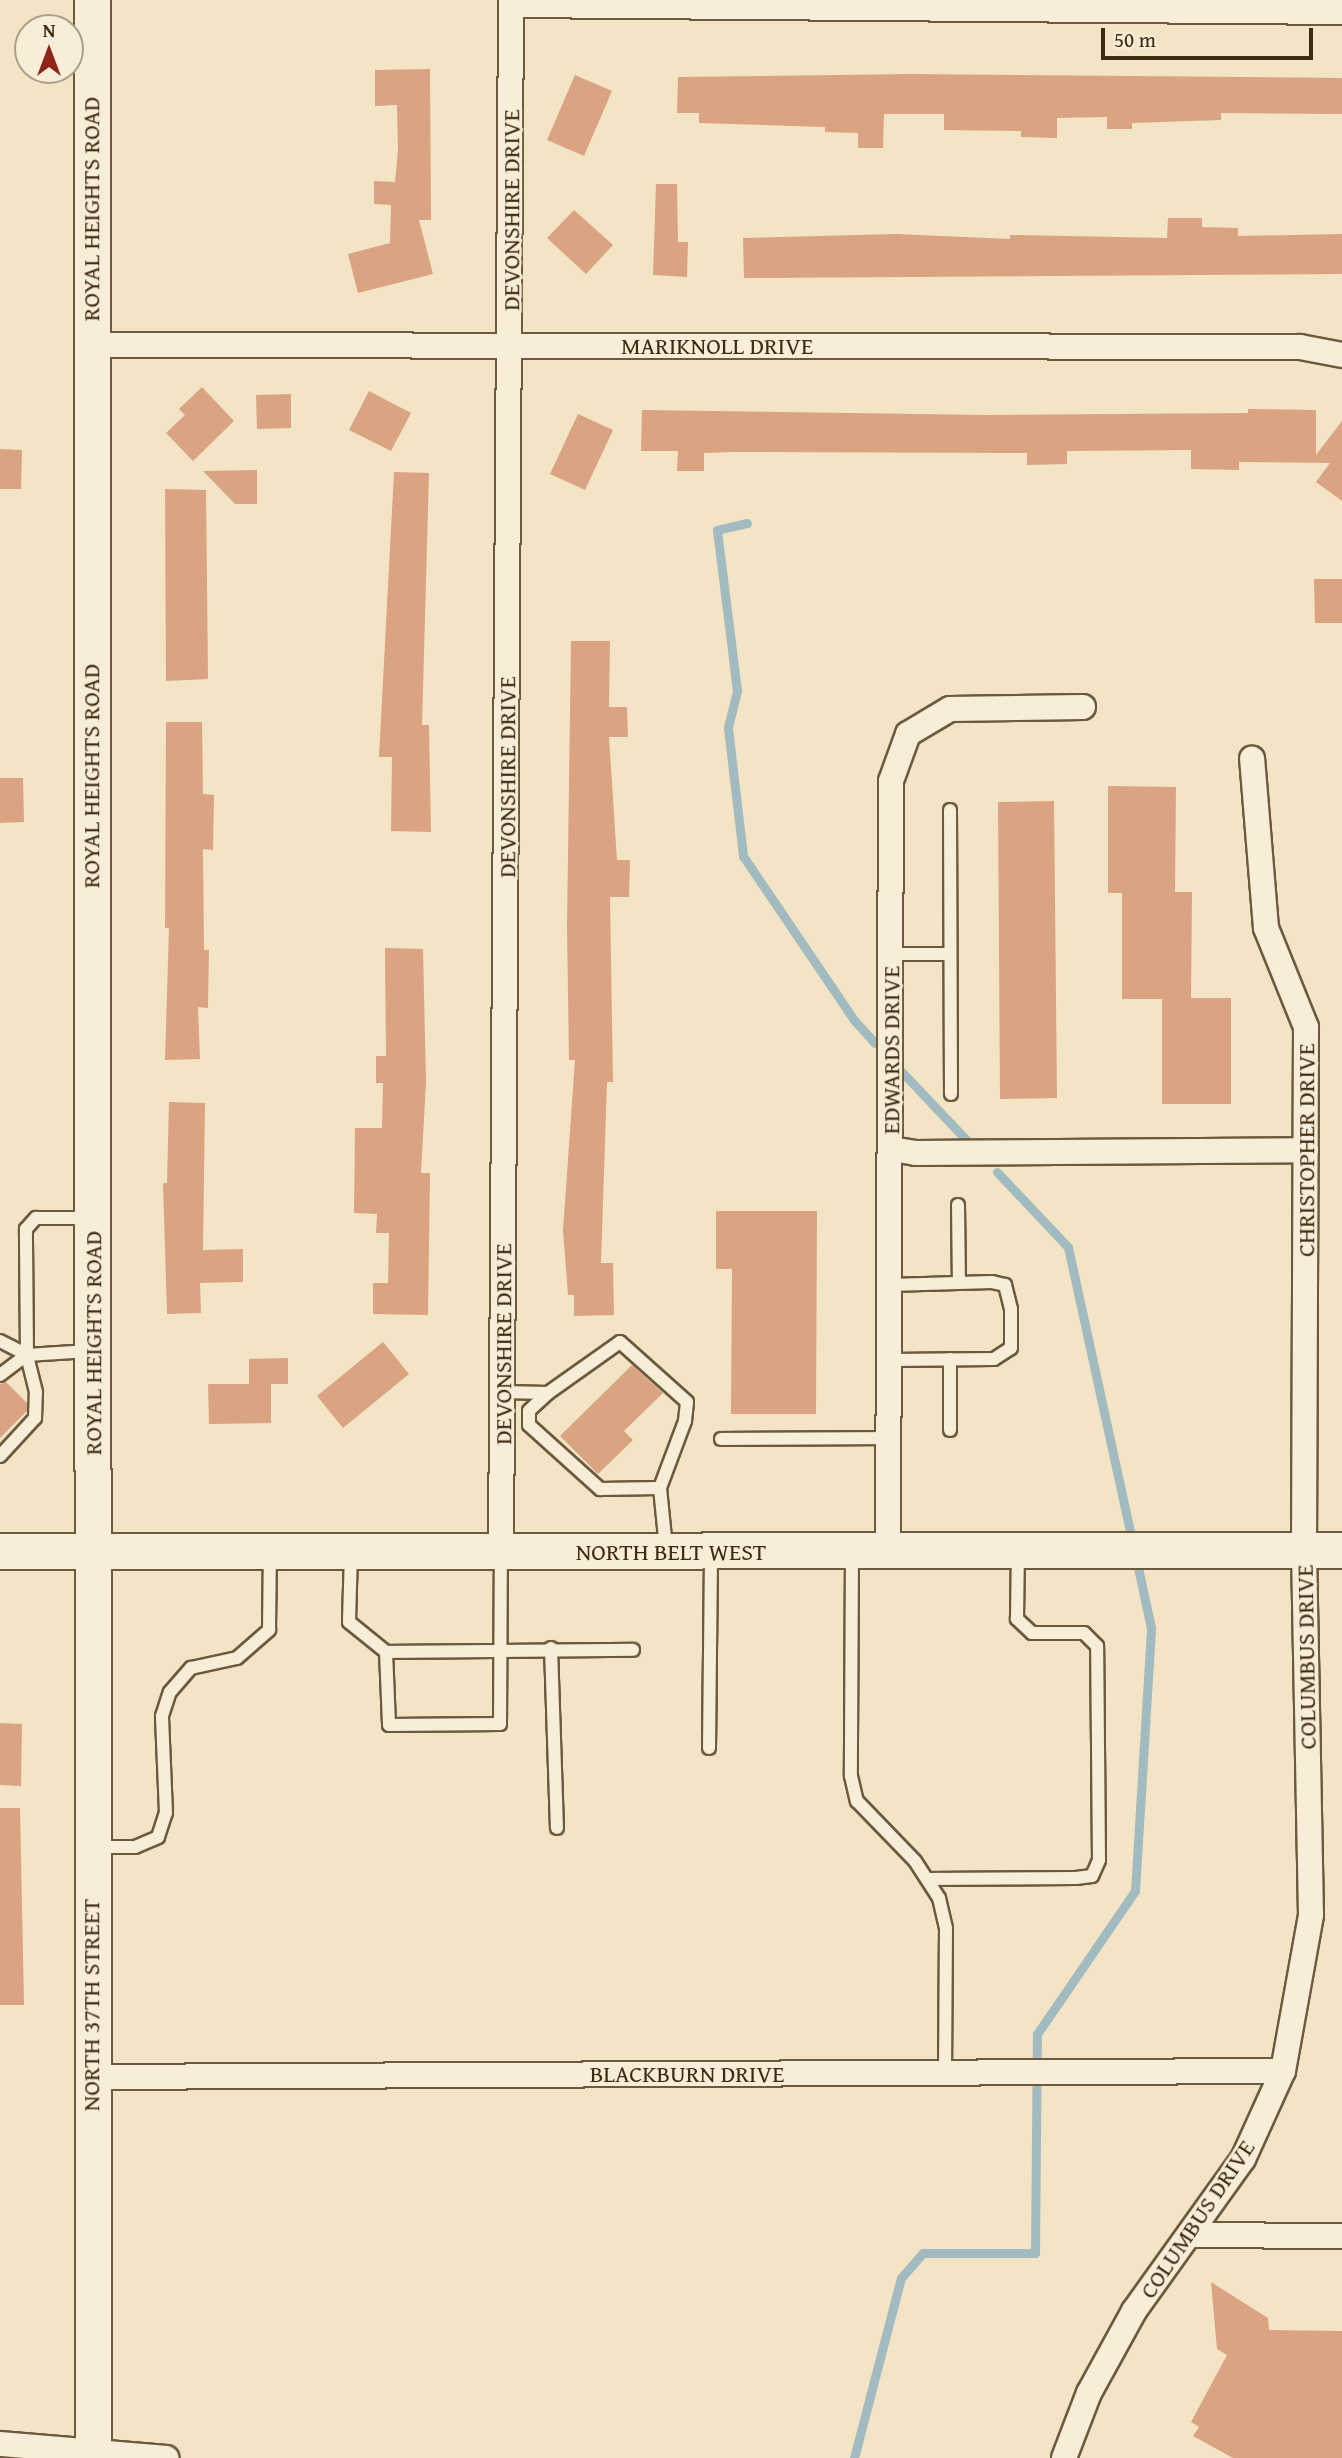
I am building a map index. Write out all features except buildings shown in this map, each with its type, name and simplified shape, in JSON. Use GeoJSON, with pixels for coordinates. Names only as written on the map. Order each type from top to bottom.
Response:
{"type":"FeatureCollection","features":[{"type":"Feature","properties":{"kind":"street","name":"ROYAL HEIGHTS ROAD"},"geometry":{"type":"LineString","coordinates":[[92,0],[90,345],[93,1552]]}},
{"type":"Feature","properties":{"kind":"street"},"geometry":{"type":"LineString","coordinates":[[511,3],[1342,12]]}},
{"type":"Feature","properties":{"kind":"street","name":"DEVONSHIRE DRIVE"},"geometry":{"type":"LineString","coordinates":[[501,1553],[511,346],[511,3]]}},
{"type":"Feature","properties":{"kind":"street","name":"MARIKNOLL DRIVE"},"geometry":{"type":"LineString","coordinates":[[90,345],[1300,347],[1342,355]]}},
{"type":"Feature","properties":{"kind":"street","name":"EDWARDS DRIVE"},"geometry":{"type":"LineString","coordinates":[[888,1550],[891,781],[908,734],[950,709],[1083,707]]}},
{"type":"Feature","properties":{"kind":"street","name":"CHRISTOPHER DRIVE"},"geometry":{"type":"LineString","coordinates":[[1252,759],[1266,928],[1306,1027],[1304,1550]]}},
{"type":"Feature","properties":{"kind":"street"},"geometry":{"type":"LineString","coordinates":[[891,1149],[915,1153],[1306,1150]]}},
{"type":"Feature","properties":{"kind":"street","name":"COLUMBUS DRIVE"},"geometry":{"type":"LineString","coordinates":[[1064,2458],[1089,2393],[1134,2311],[1243,2159],[1283,2071],[1311,1915],[1304,1550]]}},
{"type":"Feature","properties":{"kind":"street","name":"NORTH BELT WEST"},"geometry":{"type":"LineString","coordinates":[[0,1551],[501,1553],[1342,1550]]}},
{"type":"Feature","properties":{"kind":"street","name":"NORTH 37TH STREET"},"geometry":{"type":"LineString","coordinates":[[93,1552],[90,2077],[93,2456]]}},
{"type":"Feature","properties":{"kind":"street","name":"BLACKBURN DRIVE"},"geometry":{"type":"LineString","coordinates":[[90,2077],[1283,2071]]}},
{"type":"Feature","properties":{"kind":"street"},"geometry":{"type":"LineString","coordinates":[[1191,2235],[1342,2236]]}},
{"type":"Feature","properties":{"kind":"street"},"geometry":{"type":"LineString","coordinates":[[0,2444],[93,2456],[166,2458]]}},
{"type":"Feature","properties":{"kind":"lane"},"geometry":{"type":"LineString","coordinates":[[950,810],[951,1094]]}},
{"type":"Feature","properties":{"kind":"lane"},"geometry":{"type":"LineString","coordinates":[[891,954],[950,954]]}},
{"type":"Feature","properties":{"kind":"lane"},"geometry":{"type":"LineString","coordinates":[[958,1205],[959,1283]]}},
{"type":"Feature","properties":{"kind":"lane"},"geometry":{"type":"LineString","coordinates":[[0,1456],[34,1418],[36,1392],[27,1355],[29,1223],[36,1218],[92,1218]]}},
{"type":"Feature","properties":{"kind":"lane"},"geometry":{"type":"LineString","coordinates":[[890,1285],[1005,1285],[1011,1309],[1011,1348],[994,1359],[890,1360]]}},
{"type":"Feature","properties":{"kind":"lane"},"geometry":{"type":"LineString","coordinates":[[0,1340],[27,1355]]}},
{"type":"Feature","properties":{"kind":"lane"},"geometry":{"type":"LineString","coordinates":[[660,1488],[600,1489],[529,1425],[529,1410],[548,1393],[620,1342],[687,1402],[685,1421],[660,1488],[666,1552]]}},
{"type":"Feature","properties":{"kind":"lane"},"geometry":{"type":"LineString","coordinates":[[0,1375],[27,1355],[93,1350]]}},
{"type":"Feature","properties":{"kind":"lane"},"geometry":{"type":"LineString","coordinates":[[950,1359],[950,1430]]}},
{"type":"Feature","properties":{"kind":"lane"},"geometry":{"type":"LineString","coordinates":[[502,1392],[548,1393]]}},
{"type":"Feature","properties":{"kind":"lane"},"geometry":{"type":"LineString","coordinates":[[721,1439],[889,1438]]}},
{"type":"Feature","properties":{"kind":"lane"},"geometry":{"type":"LineString","coordinates":[[927,1879],[1084,1877],[1092,1876],[1099,1860],[1097,1646],[1084,1633],[1032,1633],[1017,1619],[1018,1550]]}},
{"type":"Feature","properties":{"kind":"lane"},"geometry":{"type":"LineString","coordinates":[[852,1551],[851,1776],[857,1801],[927,1879],[939,1898],[946,1928],[945,2073]]}},
{"type":"Feature","properties":{"kind":"lane"},"geometry":{"type":"LineString","coordinates":[[92,1847],[135,1847],[158,1836],[166,1812],[162,1716],[170,1692],[191,1668],[237,1658],[269,1630],[270,1552]]}},
{"type":"Feature","properties":{"kind":"lane"},"geometry":{"type":"LineString","coordinates":[[709,1748],[711,1552]]}},
{"type":"Feature","properties":{"kind":"lane"},"geometry":{"type":"LineString","coordinates":[[351,1553],[349,1622],[386,1651],[501,1648],[633,1650]]}},
{"type":"Feature","properties":{"kind":"lane"},"geometry":{"type":"LineString","coordinates":[[386,1651],[389,1726],[500,1724],[501,1553]]}},
{"type":"Feature","properties":{"kind":"lane"},"geometry":{"type":"LineString","coordinates":[[551,1648],[557,1828]]}},
{"type":"Feature","properties":{"kind":"waterway"},"geometry":{"type":"LineString","coordinates":[[747,523],[717,530],[737,691],[728,728],[743,856],[854,1020],[875,1043]]}},
{"type":"Feature","properties":{"kind":"waterway"},"geometry":{"type":"LineString","coordinates":[[902,1072],[971,1145]]}},
{"type":"Feature","properties":{"kind":"waterway"},"geometry":{"type":"LineString","coordinates":[[997,1172],[1068,1247],[1133,1544]]}},
{"type":"Feature","properties":{"kind":"waterway"},"geometry":{"type":"LineString","coordinates":[[854,2458],[901,2278],[923,2253],[1035,2253],[1037,2034],[1135,1891],[1151,1628],[1136,1558]]}}]}
